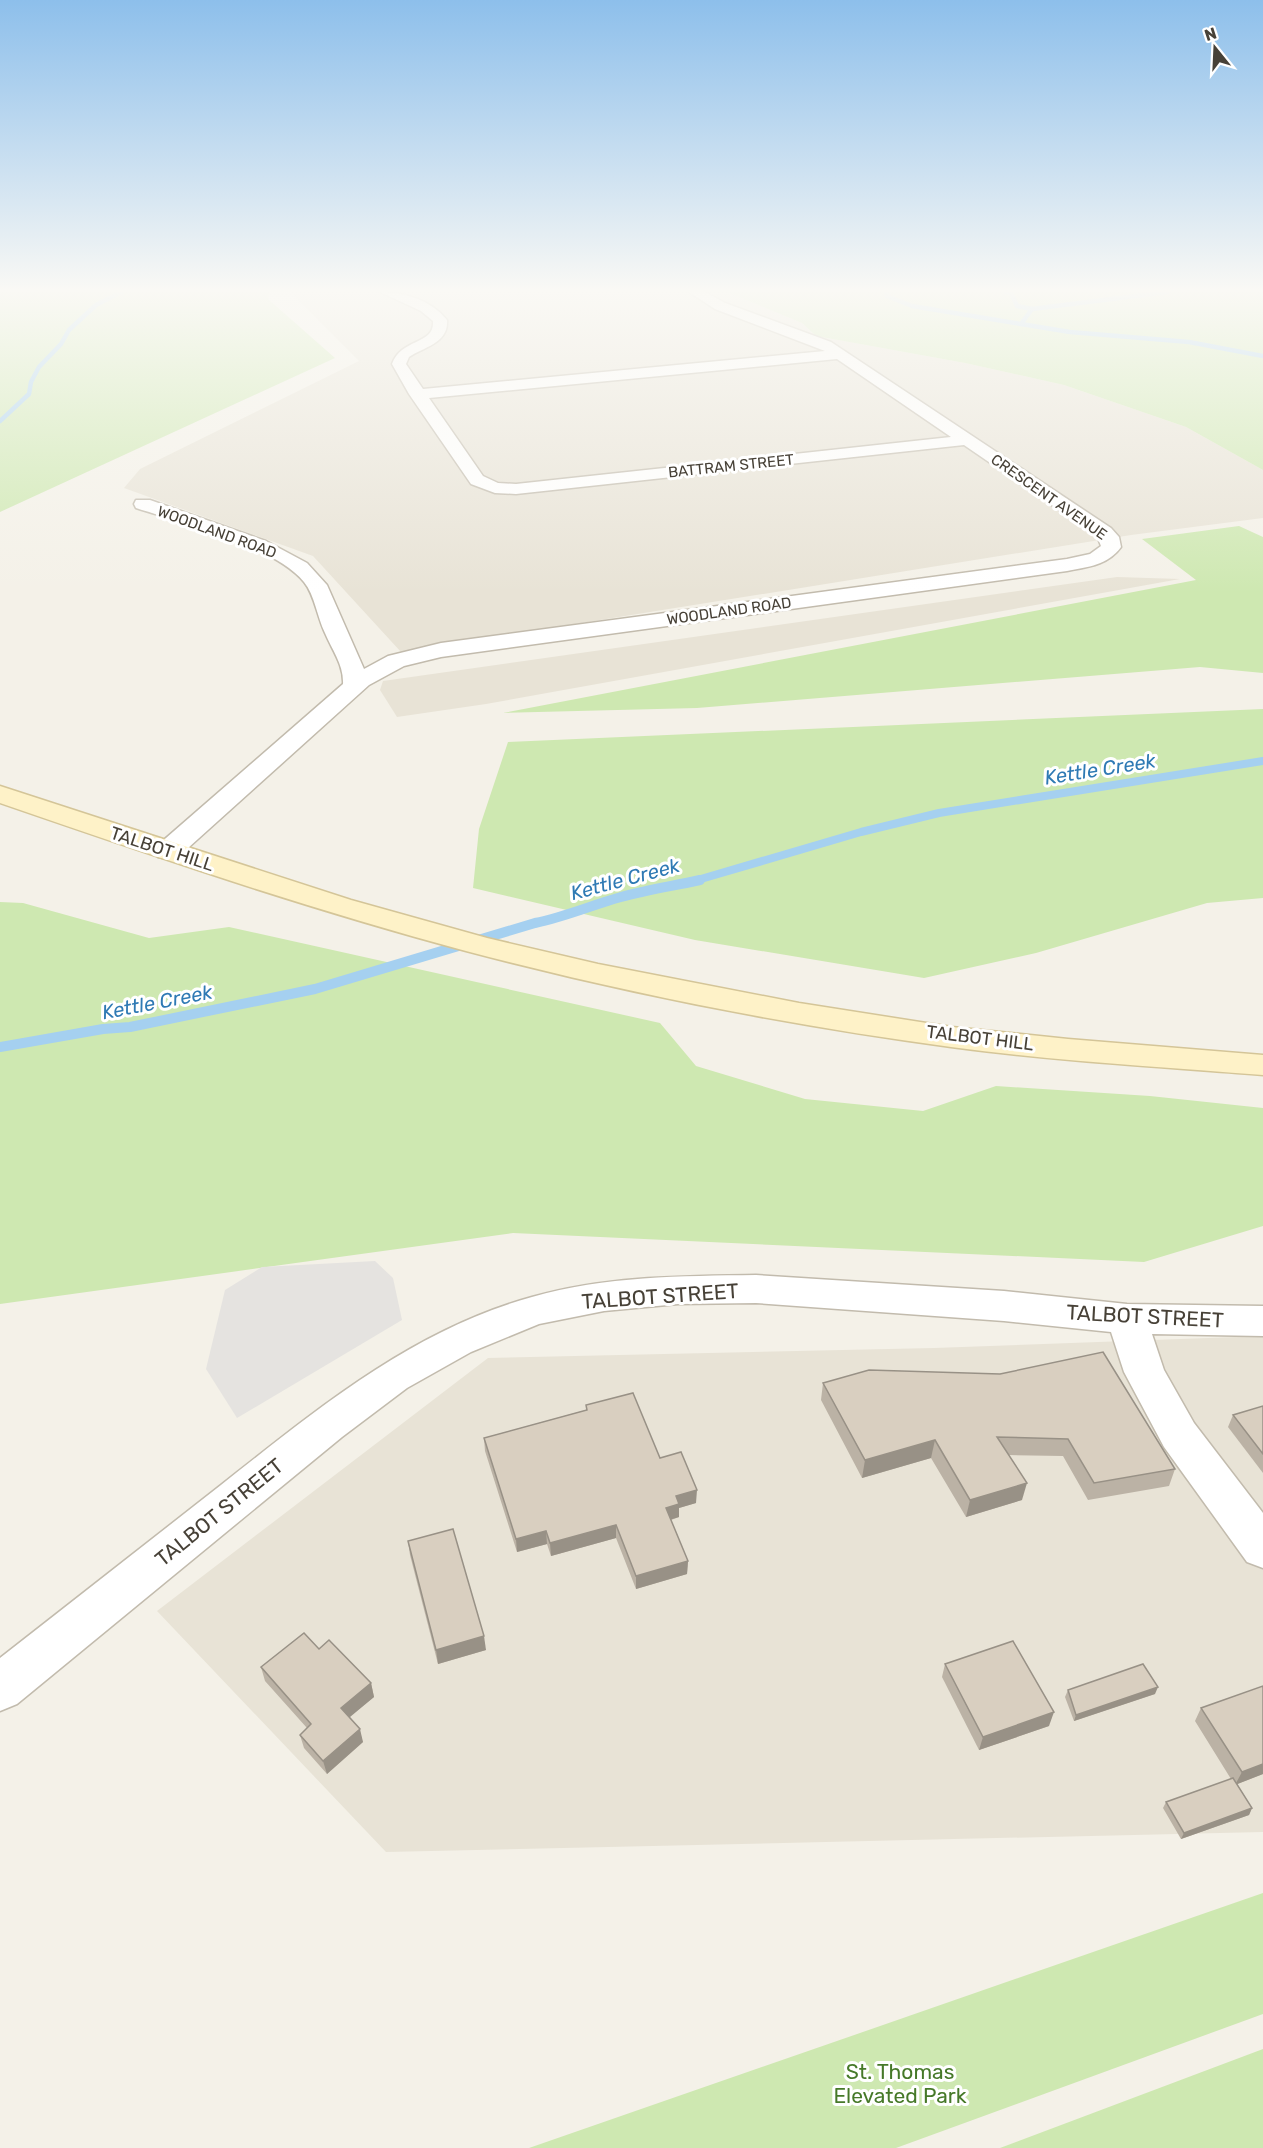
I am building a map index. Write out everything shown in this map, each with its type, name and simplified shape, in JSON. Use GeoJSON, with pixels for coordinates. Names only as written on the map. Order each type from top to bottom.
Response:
{"type":"FeatureCollection","features":[{"type":"Feature","properties":{"kind":"main road","name":"TALBOT HILL"},"geometry":{"type":"LineString","coordinates":[[0,794],[367,915],[535,958],[699,993],[952,1037],[1123,1055],[1263,1065]]}},
{"type":"Feature","properties":{"kind":"street"},"geometry":{"type":"LineString","coordinates":[[417,394],[436,392]]}},
{"type":"Feature","properties":{"kind":"street","name":"CRESCENT AVENUE"},"geometry":{"type":"LineString","coordinates":[[897,392],[1104,532],[1112,543],[1108,552]]}},
{"type":"Feature","properties":{"kind":"street","name":"BATTRAM STREET"},"geometry":{"type":"LineString","coordinates":[[417,394],[475,477],[495,488],[516,489],[968,440]]}},
{"type":"Feature","properties":{"kind":"street","name":"WOODLAND ROAD"},"geometry":{"type":"LineString","coordinates":[[143,504],[265,548],[305,570],[319,591],[331,623],[354,671],[354,684]]}},
{"type":"Feature","properties":{"kind":"street","name":"WOODLAND ROAD"},"geometry":{"type":"LineString","coordinates":[[168,851],[263,769],[354,684],[396,661],[441,650],[1066,565],[1092,560],[1108,552]]}},
{"type":"Feature","properties":{"kind":"street","name":"TALBOT STREET"},"geometry":{"type":"LineString","coordinates":[[0,1688],[319,1431],[393,1377],[457,1341],[533,1311],[604,1296],[678,1290],[756,1289],[1004,1306],[1127,1319],[1263,1321]]}},
{"type":"Feature","properties":{"kind":"street"},"geometry":{"type":"LineString","coordinates":[[1127,1319],[1144,1372],[1179,1435],[1263,1548]]}},
{"type":"Feature","properties":{"kind":"shaded area"},"geometry":{"type":"Polygon","coordinates":[[[296,392],[1085,392],[1186,427],[1263,470],[1263,518],[1131,535],[401,652],[313,556],[124,488],[140,469],[296,392]]]}},
{"type":"Feature","properties":{"kind":"shaded area"},"geometry":{"type":"Polygon","coordinates":[[[1117,577],[1180,579],[486,704],[397,717],[380,690],[383,681],[1117,577]]]}},
{"type":"Feature","properties":{"kind":"shaded area"},"geometry":{"type":"Polygon","coordinates":[[[375,1261],[393,1278],[402,1320],[237,1418],[206,1369],[225,1290],[262,1267],[375,1261]]]}},
{"type":"Feature","properties":{"kind":"shaded area"},"geometry":{"type":"Polygon","coordinates":[[[1263,1336],[1263,1832],[386,1852],[157,1611],[488,1358],[934,1348],[1263,1336]]]}},
{"type":"Feature","properties":{"kind":"green space"},"geometry":{"type":"Polygon","coordinates":[[[0,392],[261,392],[0,512],[0,392]]]}},
{"type":"Feature","properties":{"kind":"green space"},"geometry":{"type":"Polygon","coordinates":[[[1085,392],[1263,392],[1263,470],[1186,427],[1085,392]]]}},
{"type":"Feature","properties":{"kind":"green space"},"geometry":{"type":"Polygon","coordinates":[[[1239,526],[1263,537],[1263,673],[1200,667],[697,708],[503,713],[1196,580],[1142,539],[1239,526]]]}},
{"type":"Feature","properties":{"kind":"green space"},"geometry":{"type":"Polygon","coordinates":[[[1263,709],[1263,898],[1207,903],[1036,953],[924,978],[695,940],[473,888],[479,829],[508,742],[1263,709]]]}},
{"type":"Feature","properties":{"kind":"green space"},"geometry":{"type":"Polygon","coordinates":[[[0,902],[23,903],[149,938],[229,927],[660,1023],[696,1066],[805,1099],[923,1111],[996,1086],[1150,1096],[1263,1108],[1263,1226],[1144,1262],[513,1233],[0,1304],[0,902]]]}},
{"type":"Feature","properties":{"kind":"green space","name":"St. Thomas Elevated Park"},"geometry":{"type":"Polygon","coordinates":[[[1263,1893],[1263,2014],[896,2148],[529,2148],[1263,1893]]]}},
{"type":"Feature","properties":{"kind":"green space"},"geometry":{"type":"Polygon","coordinates":[[[1263,2049],[1263,2148],[1000,2148],[1263,2049]]]}},
{"type":"Feature","properties":{"kind":"building"},"geometry":{"type":"Polygon","coordinates":[[[1103,1352],[1175,1469],[1094,1483],[1068,1439],[997,1437],[1027,1483],[970,1500],[935,1440],[865,1460],[823,1383],[869,1370],[1000,1374],[1103,1352]]]}},
{"type":"Feature","properties":{"kind":"building"},"geometry":{"type":"Polygon","coordinates":[[[633,1393],[660,1458],[681,1452],[697,1490],[676,1496],[679,1504],[666,1508],[688,1561],[636,1576],[616,1525],[550,1543],[546,1531],[516,1539],[484,1438],[587,1410],[586,1405],[633,1393]]]}},
{"type":"Feature","properties":{"kind":"building"},"geometry":{"type":"Polygon","coordinates":[[[1263,1406],[1263,1454],[1233,1415],[1263,1406]]]}},
{"type":"Feature","properties":{"kind":"building"},"geometry":{"type":"Polygon","coordinates":[[[453,1529],[484,1636],[436,1650],[408,1541],[453,1529]]]}},
{"type":"Feature","properties":{"kind":"building"},"geometry":{"type":"Polygon","coordinates":[[[304,1633],[319,1649],[329,1640],[371,1683],[341,1708],[360,1729],[323,1761],[300,1735],[311,1724],[261,1667],[304,1633]]]}},
{"type":"Feature","properties":{"kind":"building"},"geometry":{"type":"Polygon","coordinates":[[[1013,1641],[1054,1712],[983,1737],[945,1664],[1013,1641]]]}},
{"type":"Feature","properties":{"kind":"building"},"geometry":{"type":"Polygon","coordinates":[[[1143,1664],[1158,1687],[1076,1715],[1068,1690],[1143,1664]]]}},
{"type":"Feature","properties":{"kind":"building"},"geometry":{"type":"Polygon","coordinates":[[[1263,1686],[1263,1764],[1242,1772],[1201,1708],[1263,1686]]]}},
{"type":"Feature","properties":{"kind":"building"},"geometry":{"type":"Polygon","coordinates":[[[1233,1778],[1252,1808],[1184,1833],[1166,1802],[1233,1778]]]}},
{"type":"Feature","properties":{"kind":"waterway"},"geometry":{"type":"LineString","coordinates":[[0,421],[29,392]]}},
{"type":"Feature","properties":{"kind":"waterway","name":"Kettle Creek"},"geometry":{"type":"LineString","coordinates":[[694,881],[861,832],[939,813],[1263,761]]}},
{"type":"Feature","properties":{"kind":"waterway","name":"Kettle Creek"},"geometry":{"type":"LineString","coordinates":[[0,1047],[103,1029],[130,1027],[315,989],[621,897],[700,880]]}}]}
